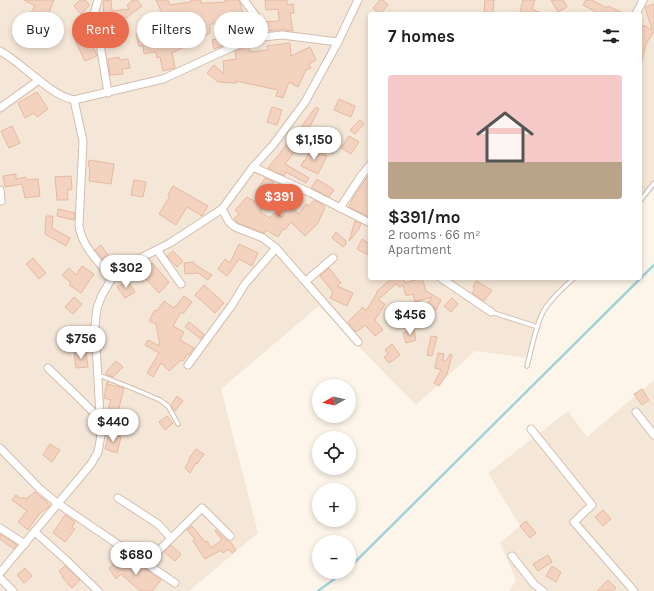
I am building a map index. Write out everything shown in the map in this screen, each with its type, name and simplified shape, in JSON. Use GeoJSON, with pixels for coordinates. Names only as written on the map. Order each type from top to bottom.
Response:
{"type":"FeatureCollection","features":[{"type":"Feature","properties":{"kind":"street"},"geometry":{"type":"LineString","coordinates":[[98,0],[92,21],[100,44],[108,93]]}},
{"type":"Feature","properties":{"kind":"street"},"geometry":{"type":"LineString","coordinates":[[244,0],[253,12]]}},
{"type":"Feature","properties":{"kind":"street"},"geometry":{"type":"LineString","coordinates":[[0,573],[91,464],[98,452],[101,443],[101,420],[95,325],[97,308],[102,295],[112,278],[127,265],[170,243],[222,209],[253,167],[273,145],[305,102],[338,42],[358,0]]}},
{"type":"Feature","properties":{"kind":"street"},"geometry":{"type":"LineString","coordinates":[[637,12],[643,0]]}},
{"type":"Feature","properties":{"kind":"street"},"geometry":{"type":"LineString","coordinates":[[268,36],[282,35],[338,42]]}},
{"type":"Feature","properties":{"kind":"street"},"geometry":{"type":"LineString","coordinates":[[0,51],[23,66],[39,80],[66,99],[74,100],[163,79],[230,48]]}},
{"type":"Feature","properties":{"kind":"street"},"geometry":{"type":"LineString","coordinates":[[0,108],[39,80]]}},
{"type":"Feature","properties":{"kind":"street"},"geometry":{"type":"LineString","coordinates":[[74,100],[83,141],[79,225],[80,233],[92,253],[112,278]]}},
{"type":"Feature","properties":{"kind":"street"},"geometry":{"type":"LineString","coordinates":[[253,167],[368,222]]}},
{"type":"Feature","properties":{"kind":"street"},"geometry":{"type":"LineString","coordinates":[[340,208],[368,167]]}},
{"type":"Feature","properties":{"kind":"street"},"geometry":{"type":"LineString","coordinates":[[0,190],[1,201]]}},
{"type":"Feature","properties":{"kind":"street"},"geometry":{"type":"LineString","coordinates":[[222,209],[229,222],[235,227],[263,238],[276,248],[358,342]]}},
{"type":"Feature","properties":{"kind":"street"},"geometry":{"type":"LineString","coordinates":[[188,365],[232,305],[245,284],[276,248]]}},
{"type":"Feature","properties":{"kind":"street"},"geometry":{"type":"LineString","coordinates":[[157,250],[181,284]]}},
{"type":"Feature","properties":{"kind":"street"},"geometry":{"type":"LineString","coordinates":[[306,281],[333,258]]}},
{"type":"Feature","properties":{"kind":"street"},"geometry":{"type":"LineString","coordinates":[[444,280],[491,312]]}},
{"type":"Feature","properties":{"kind":"street"},"geometry":{"type":"LineString","coordinates":[[48,368],[101,420]]}},
{"type":"Feature","properties":{"kind":"street"},"geometry":{"type":"LineString","coordinates":[[636,412],[654,434]]}},
{"type":"Feature","properties":{"kind":"street"},"geometry":{"type":"LineString","coordinates":[[531,429],[592,506],[574,522],[634,591]]}},
{"type":"Feature","properties":{"kind":"street"},"geometry":{"type":"LineString","coordinates":[[0,448],[40,489],[58,503],[175,583]]}},
{"type":"Feature","properties":{"kind":"street"},"geometry":{"type":"LineString","coordinates":[[118,498],[158,524],[171,538]]}},
{"type":"Feature","properties":{"kind":"street"},"geometry":{"type":"LineString","coordinates":[[146,564],[202,508],[230,536]]}},
{"type":"Feature","properties":{"kind":"street"},"geometry":{"type":"LineString","coordinates":[[0,528],[24,544]]}},
{"type":"Feature","properties":{"kind":"street"},"geometry":{"type":"LineString","coordinates":[[35,532],[98,591]]}},
{"type":"Feature","properties":{"kind":"street"},"geometry":{"type":"LineString","coordinates":[[512,556],[534,584],[542,591]]}},
{"type":"Feature","properties":{"kind":"street"},"geometry":{"type":"LineString","coordinates":[[0,578],[13,591]]}},
{"type":"Feature","properties":{"kind":"lane"},"geometry":{"type":"LineString","coordinates":[[642,198],[654,183]]}},
{"type":"Feature","properties":{"kind":"lane"},"geometry":{"type":"LineString","coordinates":[[528,366],[538,327],[545,308],[554,296],[572,280]]}},
{"type":"Feature","properties":{"kind":"lane"},"geometry":{"type":"LineString","coordinates":[[491,312],[538,327]]}},
{"type":"Feature","properties":{"kind":"lane"},"geometry":{"type":"LineString","coordinates":[[99,376],[160,400],[168,406],[178,424]]}},
{"type":"Feature","properties":{"kind":"shaded area"},"geometry":{"type":"Polygon","coordinates":[[[0,0],[654,0],[654,189],[642,203],[642,12],[368,12],[368,280],[573,280],[544,313],[528,358],[475,351],[416,405],[319,306],[221,389],[258,533],[189,591],[0,591],[0,0]]]}},
{"type":"Feature","properties":{"kind":"shaded area"},"geometry":{"type":"Polygon","coordinates":[[[654,380],[654,591],[509,591],[516,580],[500,543],[520,526],[488,473],[568,411],[587,437],[654,380]]]}},
{"type":"Feature","properties":{"kind":"building"},"geometry":{"type":"Polygon","coordinates":[[[24,0],[54,0],[49,12],[31,12],[35,6],[24,0]]]}},
{"type":"Feature","properties":{"kind":"building"},"geometry":{"type":"Polygon","coordinates":[[[80,0],[85,0],[89,4],[83,12],[79,12],[74,6],[80,0]]]}},
{"type":"Feature","properties":{"kind":"building"},"geometry":{"type":"Polygon","coordinates":[[[111,0],[112,11],[129,9],[127,5],[133,0],[137,0],[142,6],[129,16],[129,12],[104,12],[103,1],[111,0]]]}},
{"type":"Feature","properties":{"kind":"building"},"geometry":{"type":"Polygon","coordinates":[[[156,0],[168,0],[170,5],[191,2],[191,0],[201,0],[201,3],[211,3],[225,2],[225,0],[239,0],[243,12],[214,12],[214,24],[210,24],[210,33],[206,35],[206,12],[162,12],[156,0]]]}},
{"type":"Feature","properties":{"kind":"building"},"geometry":{"type":"Polygon","coordinates":[[[265,0],[287,0],[287,5],[293,4],[294,13],[290,13],[293,31],[285,29],[268,31],[268,22],[279,21],[278,9],[266,10],[265,0]]]}},
{"type":"Feature","properties":{"kind":"building"},"geometry":{"type":"Polygon","coordinates":[[[380,0],[383,0],[388,5],[382,12],[378,12],[373,8],[380,0]]]}},
{"type":"Feature","properties":{"kind":"building"},"geometry":{"type":"Polygon","coordinates":[[[485,0],[494,0],[493,12],[484,12],[485,0]]]}},
{"type":"Feature","properties":{"kind":"building"},"geometry":{"type":"Polygon","coordinates":[[[523,0],[535,0],[532,9],[539,12],[520,12],[523,0]]]}},
{"type":"Feature","properties":{"kind":"building"},"geometry":{"type":"Polygon","coordinates":[[[551,0],[563,0],[567,7],[558,12],[551,0]]]}},
{"type":"Feature","properties":{"kind":"building"},"geometry":{"type":"Polygon","coordinates":[[[586,0],[592,0],[607,8],[608,6],[621,12],[596,12],[583,5],[586,0]]]}},
{"type":"Feature","properties":{"kind":"building"},"geometry":{"type":"Polygon","coordinates":[[[654,4],[654,31],[646,44],[642,60],[642,26],[652,30],[645,7],[654,4]]]}},
{"type":"Feature","properties":{"kind":"building"},"geometry":{"type":"Polygon","coordinates":[[[212,40],[214,40],[214,48],[217,48],[214,49],[212,40]]]}},
{"type":"Feature","properties":{"kind":"building"},"geometry":{"type":"Polygon","coordinates":[[[290,43],[291,56],[310,47],[316,60],[309,64],[311,68],[306,70],[298,87],[289,82],[283,98],[276,96],[278,90],[236,81],[236,83],[218,82],[207,73],[214,65],[224,74],[223,61],[236,59],[235,51],[244,48],[249,48],[250,52],[268,50],[268,46],[290,43]]]}},
{"type":"Feature","properties":{"kind":"building"},"geometry":{"type":"Polygon","coordinates":[[[79,48],[94,48],[97,56],[85,61],[79,48]]]}},
{"type":"Feature","properties":{"kind":"building"},"geometry":{"type":"Polygon","coordinates":[[[143,48],[183,48],[172,53],[175,68],[163,71],[160,57],[157,58],[156,53],[144,54],[143,48]]]}},
{"type":"Feature","properties":{"kind":"building"},"geometry":{"type":"Polygon","coordinates":[[[119,57],[120,60],[128,59],[130,68],[122,69],[123,74],[110,75],[108,59],[119,57]]]}},
{"type":"Feature","properties":{"kind":"building"},"geometry":{"type":"Polygon","coordinates":[[[37,92],[48,109],[37,117],[34,113],[25,118],[18,103],[37,92]]]}},
{"type":"Feature","properties":{"kind":"building"},"geometry":{"type":"Polygon","coordinates":[[[339,99],[355,106],[351,117],[334,110],[339,99]]]}},
{"type":"Feature","properties":{"kind":"building"},"geometry":{"type":"Polygon","coordinates":[[[272,107],[282,110],[277,125],[267,122],[272,107]]]}},
{"type":"Feature","properties":{"kind":"building"},"geometry":{"type":"Polygon","coordinates":[[[316,107],[319,109],[306,134],[308,135],[285,164],[309,178],[306,183],[286,172],[284,176],[268,168],[288,143],[292,143],[316,107]]]}},
{"type":"Feature","properties":{"kind":"building"},"geometry":{"type":"Polygon","coordinates":[[[360,120],[364,124],[355,134],[350,130],[360,120]]]}},
{"type":"Feature","properties":{"kind":"building"},"geometry":{"type":"Polygon","coordinates":[[[12,126],[20,143],[9,148],[1,131],[12,126]]]}},
{"type":"Feature","properties":{"kind":"building"},"geometry":{"type":"Polygon","coordinates":[[[349,136],[359,142],[351,154],[341,148],[349,136]]]}},
{"type":"Feature","properties":{"kind":"building"},"geometry":{"type":"Polygon","coordinates":[[[311,148],[327,156],[318,174],[301,166],[311,148]]]}},
{"type":"Feature","properties":{"kind":"building"},"geometry":{"type":"Polygon","coordinates":[[[89,160],[114,164],[111,184],[89,181],[89,160]]]}},
{"type":"Feature","properties":{"kind":"building"},"geometry":{"type":"Polygon","coordinates":[[[16,174],[16,179],[26,177],[26,180],[38,179],[40,196],[25,198],[22,184],[5,187],[3,176],[16,174]]]}},
{"type":"Feature","properties":{"kind":"building"},"geometry":{"type":"Polygon","coordinates":[[[71,176],[72,189],[67,190],[68,200],[57,200],[55,177],[71,176]]]}},
{"type":"Feature","properties":{"kind":"building"},"geometry":{"type":"Polygon","coordinates":[[[368,176],[368,216],[349,207],[354,196],[368,176]]]}},
{"type":"Feature","properties":{"kind":"building"},"geometry":{"type":"Polygon","coordinates":[[[265,178],[274,182],[265,195],[257,190],[265,178]]]}},
{"type":"Feature","properties":{"kind":"building"},"geometry":{"type":"Polygon","coordinates":[[[317,179],[334,190],[329,197],[311,188],[317,179]]]}},
{"type":"Feature","properties":{"kind":"building"},"geometry":{"type":"Polygon","coordinates":[[[134,180],[146,182],[143,197],[131,195],[134,180]]]}},
{"type":"Feature","properties":{"kind":"building"},"geometry":{"type":"Polygon","coordinates":[[[173,186],[208,206],[202,216],[187,207],[176,225],[159,214],[170,196],[168,195],[173,186]]]}},
{"type":"Feature","properties":{"kind":"building"},"geometry":{"type":"Polygon","coordinates":[[[247,197],[263,206],[260,212],[270,218],[274,213],[282,217],[289,206],[299,214],[306,204],[309,206],[314,200],[325,207],[318,223],[305,236],[291,222],[285,230],[283,229],[278,237],[266,230],[264,233],[238,223],[234,219],[239,214],[235,210],[247,197]]]}},
{"type":"Feature","properties":{"kind":"building"},"geometry":{"type":"Polygon","coordinates":[[[58,209],[75,213],[74,220],[57,216],[58,209]]]}},
{"type":"Feature","properties":{"kind":"building"},"geometry":{"type":"Polygon","coordinates":[[[46,216],[53,216],[52,228],[70,238],[66,246],[45,234],[46,216]]]}},
{"type":"Feature","properties":{"kind":"building"},"geometry":{"type":"Polygon","coordinates":[[[355,221],[361,224],[359,229],[349,241],[355,221]]]}},
{"type":"Feature","properties":{"kind":"building"},"geometry":{"type":"Polygon","coordinates":[[[336,232],[346,241],[346,244],[343,247],[332,238],[336,232]]]}},
{"type":"Feature","properties":{"kind":"building"},"geometry":{"type":"Polygon","coordinates":[[[362,239],[368,243],[368,255],[357,249],[362,239]]]}},
{"type":"Feature","properties":{"kind":"building"},"geometry":{"type":"Polygon","coordinates":[[[239,244],[258,253],[252,266],[239,259],[227,276],[218,269],[225,259],[230,263],[239,244]]]}},
{"type":"Feature","properties":{"kind":"building"},"geometry":{"type":"Polygon","coordinates":[[[101,245],[110,258],[105,262],[95,250],[101,245]]]}},
{"type":"Feature","properties":{"kind":"building"},"geometry":{"type":"Polygon","coordinates":[[[173,251],[183,261],[177,267],[167,256],[173,251]]]}},
{"type":"Feature","properties":{"kind":"building"},"geometry":{"type":"Polygon","coordinates":[[[33,258],[46,273],[39,279],[26,264],[33,258]]]}},
{"type":"Feature","properties":{"kind":"building"},"geometry":{"type":"Polygon","coordinates":[[[194,262],[194,264],[212,275],[208,280],[198,273],[185,274],[184,263],[194,262]]]}},
{"type":"Feature","properties":{"kind":"building"},"geometry":{"type":"Polygon","coordinates":[[[152,263],[169,282],[159,293],[141,274],[152,263]]]}},
{"type":"Feature","properties":{"kind":"building"},"geometry":{"type":"Polygon","coordinates":[[[82,266],[94,274],[81,293],[69,285],[71,283],[62,275],[69,268],[76,275],[82,266]]]}},
{"type":"Feature","properties":{"kind":"building"},"geometry":{"type":"Polygon","coordinates":[[[329,268],[341,283],[337,286],[353,293],[347,306],[330,298],[333,292],[320,276],[329,268]]]}},
{"type":"Feature","properties":{"kind":"building"},"geometry":{"type":"Polygon","coordinates":[[[390,280],[404,280],[405,283],[415,280],[423,280],[426,291],[441,300],[436,310],[427,305],[432,297],[415,302],[413,294],[406,296],[403,285],[400,287],[396,284],[378,300],[385,304],[375,320],[383,330],[375,336],[365,325],[356,332],[348,322],[363,307],[366,311],[377,293],[376,292],[390,280]]]}},
{"type":"Feature","properties":{"kind":"building"},"geometry":{"type":"Polygon","coordinates":[[[128,281],[135,292],[125,298],[117,287],[128,281]]]}},
{"type":"Feature","properties":{"kind":"building"},"geometry":{"type":"Polygon","coordinates":[[[476,281],[492,290],[484,301],[472,293],[475,288],[473,287],[476,281]]]}},
{"type":"Feature","properties":{"kind":"building"},"geometry":{"type":"Polygon","coordinates":[[[204,285],[224,303],[215,313],[195,295],[204,285]]]}},
{"type":"Feature","properties":{"kind":"building"},"geometry":{"type":"Polygon","coordinates":[[[184,296],[192,302],[183,314],[181,312],[173,326],[184,332],[180,340],[194,348],[189,355],[187,354],[183,361],[181,360],[169,371],[161,363],[153,377],[147,373],[159,353],[145,345],[148,340],[160,346],[156,324],[149,321],[155,310],[157,311],[164,301],[174,308],[184,296]]]}},
{"type":"Feature","properties":{"kind":"building"},"geometry":{"type":"Polygon","coordinates":[[[74,297],[82,304],[73,314],[65,307],[74,297]]]}},
{"type":"Feature","properties":{"kind":"building"},"geometry":{"type":"Polygon","coordinates":[[[452,298],[458,304],[451,312],[444,306],[452,298]]]}},
{"type":"Feature","properties":{"kind":"building"},"geometry":{"type":"Polygon","coordinates":[[[189,322],[204,334],[201,339],[185,327],[189,322]]]}},
{"type":"Feature","properties":{"kind":"building"},"geometry":{"type":"Polygon","coordinates":[[[414,330],[416,340],[406,343],[403,333],[414,330]]]}},
{"type":"Feature","properties":{"kind":"building"},"geometry":{"type":"Polygon","coordinates":[[[431,336],[437,337],[432,356],[427,355],[431,336]]]}},
{"type":"Feature","properties":{"kind":"building"},"geometry":{"type":"Polygon","coordinates":[[[392,344],[400,355],[389,363],[384,357],[388,354],[385,350],[392,344]]]}},
{"type":"Feature","properties":{"kind":"building"},"geometry":{"type":"Polygon","coordinates":[[[86,351],[88,367],[76,368],[74,353],[86,351]]]}},
{"type":"Feature","properties":{"kind":"building"},"geometry":{"type":"Polygon","coordinates":[[[438,353],[444,354],[443,361],[446,361],[450,354],[452,355],[447,374],[439,386],[434,383],[441,370],[435,368],[438,353]]]}},
{"type":"Feature","properties":{"kind":"building"},"geometry":{"type":"Polygon","coordinates":[[[116,361],[123,367],[113,377],[106,374],[106,372],[116,361]]]}},
{"type":"Feature","properties":{"kind":"building"},"geometry":{"type":"Polygon","coordinates":[[[107,382],[109,382],[107,384],[124,388],[116,419],[106,415],[111,400],[104,398],[107,382]]]}},
{"type":"Feature","properties":{"kind":"building"},"geometry":{"type":"Polygon","coordinates":[[[642,389],[649,400],[642,405],[634,394],[642,389]]]}},
{"type":"Feature","properties":{"kind":"building"},"geometry":{"type":"Polygon","coordinates":[[[177,396],[183,401],[175,411],[171,405],[177,396]]]}},
{"type":"Feature","properties":{"kind":"building"},"geometry":{"type":"Polygon","coordinates":[[[167,416],[173,423],[165,430],[159,422],[167,416]]]}},
{"type":"Feature","properties":{"kind":"building"},"geometry":{"type":"Polygon","coordinates":[[[109,433],[121,437],[117,453],[105,449],[109,433]]]}},
{"type":"Feature","properties":{"kind":"building"},"geometry":{"type":"Polygon","coordinates":[[[50,444],[60,450],[52,462],[43,455],[50,444]]]}},
{"type":"Feature","properties":{"kind":"building"},"geometry":{"type":"Polygon","coordinates":[[[196,449],[204,454],[190,473],[185,468],[190,459],[189,458],[196,449]]]}},
{"type":"Feature","properties":{"kind":"building"},"geometry":{"type":"Polygon","coordinates":[[[35,492],[50,506],[39,514],[28,530],[18,522],[27,511],[12,500],[16,495],[21,499],[23,497],[26,499],[35,492]]]}},
{"type":"Feature","properties":{"kind":"building"},"geometry":{"type":"Polygon","coordinates":[[[603,510],[611,519],[603,526],[595,517],[603,510]]]}},
{"type":"Feature","properties":{"kind":"building"},"geometry":{"type":"Polygon","coordinates":[[[65,515],[75,522],[72,527],[75,529],[65,542],[53,533],[65,515]]]}},
{"type":"Feature","properties":{"kind":"building"},"geometry":{"type":"Polygon","coordinates":[[[526,521],[536,533],[530,538],[520,526],[526,521]]]}},
{"type":"Feature","properties":{"kind":"building"},"geometry":{"type":"Polygon","coordinates":[[[192,526],[205,542],[207,541],[211,548],[222,540],[215,531],[216,530],[226,540],[230,541],[236,550],[232,553],[229,549],[223,553],[221,550],[205,559],[193,541],[195,539],[187,530],[192,526]]]}},
{"type":"Feature","properties":{"kind":"building"},"geometry":{"type":"Polygon","coordinates":[[[0,534],[17,545],[14,549],[0,539],[0,534]]]}},
{"type":"Feature","properties":{"kind":"building"},"geometry":{"type":"Polygon","coordinates":[[[171,545],[181,554],[175,561],[164,552],[171,545]]]}},
{"type":"Feature","properties":{"kind":"building"},"geometry":{"type":"Polygon","coordinates":[[[548,555],[552,562],[538,571],[533,564],[548,555]]]}},
{"type":"Feature","properties":{"kind":"building"},"geometry":{"type":"Polygon","coordinates":[[[122,558],[130,568],[135,562],[161,580],[152,591],[140,591],[121,574],[116,579],[109,568],[122,558]]]}},
{"type":"Feature","properties":{"kind":"building"},"geometry":{"type":"Polygon","coordinates":[[[65,566],[80,580],[72,588],[62,577],[63,576],[59,571],[65,566]]]}},
{"type":"Feature","properties":{"kind":"building"},"geometry":{"type":"Polygon","coordinates":[[[552,566],[561,572],[556,582],[546,576],[552,566]]]}},
{"type":"Feature","properties":{"kind":"building"},"geometry":{"type":"Polygon","coordinates":[[[25,568],[32,576],[24,583],[17,575],[25,568]]]}},
{"type":"Feature","properties":{"kind":"building"},"geometry":{"type":"Polygon","coordinates":[[[608,580],[616,588],[613,591],[597,591],[608,580]]]}},
{"type":"Feature","properties":{"kind":"waterway"},"geometry":{"type":"LineString","coordinates":[[642,277],[654,265]]}},
{"type":"Feature","properties":{"kind":"waterway"},"geometry":{"type":"LineString","coordinates":[[356,561],[639,280]]}},
{"type":"Feature","properties":{"kind":"waterway"},"geometry":{"type":"LineString","coordinates":[[318,591],[334,579]]}}]}
